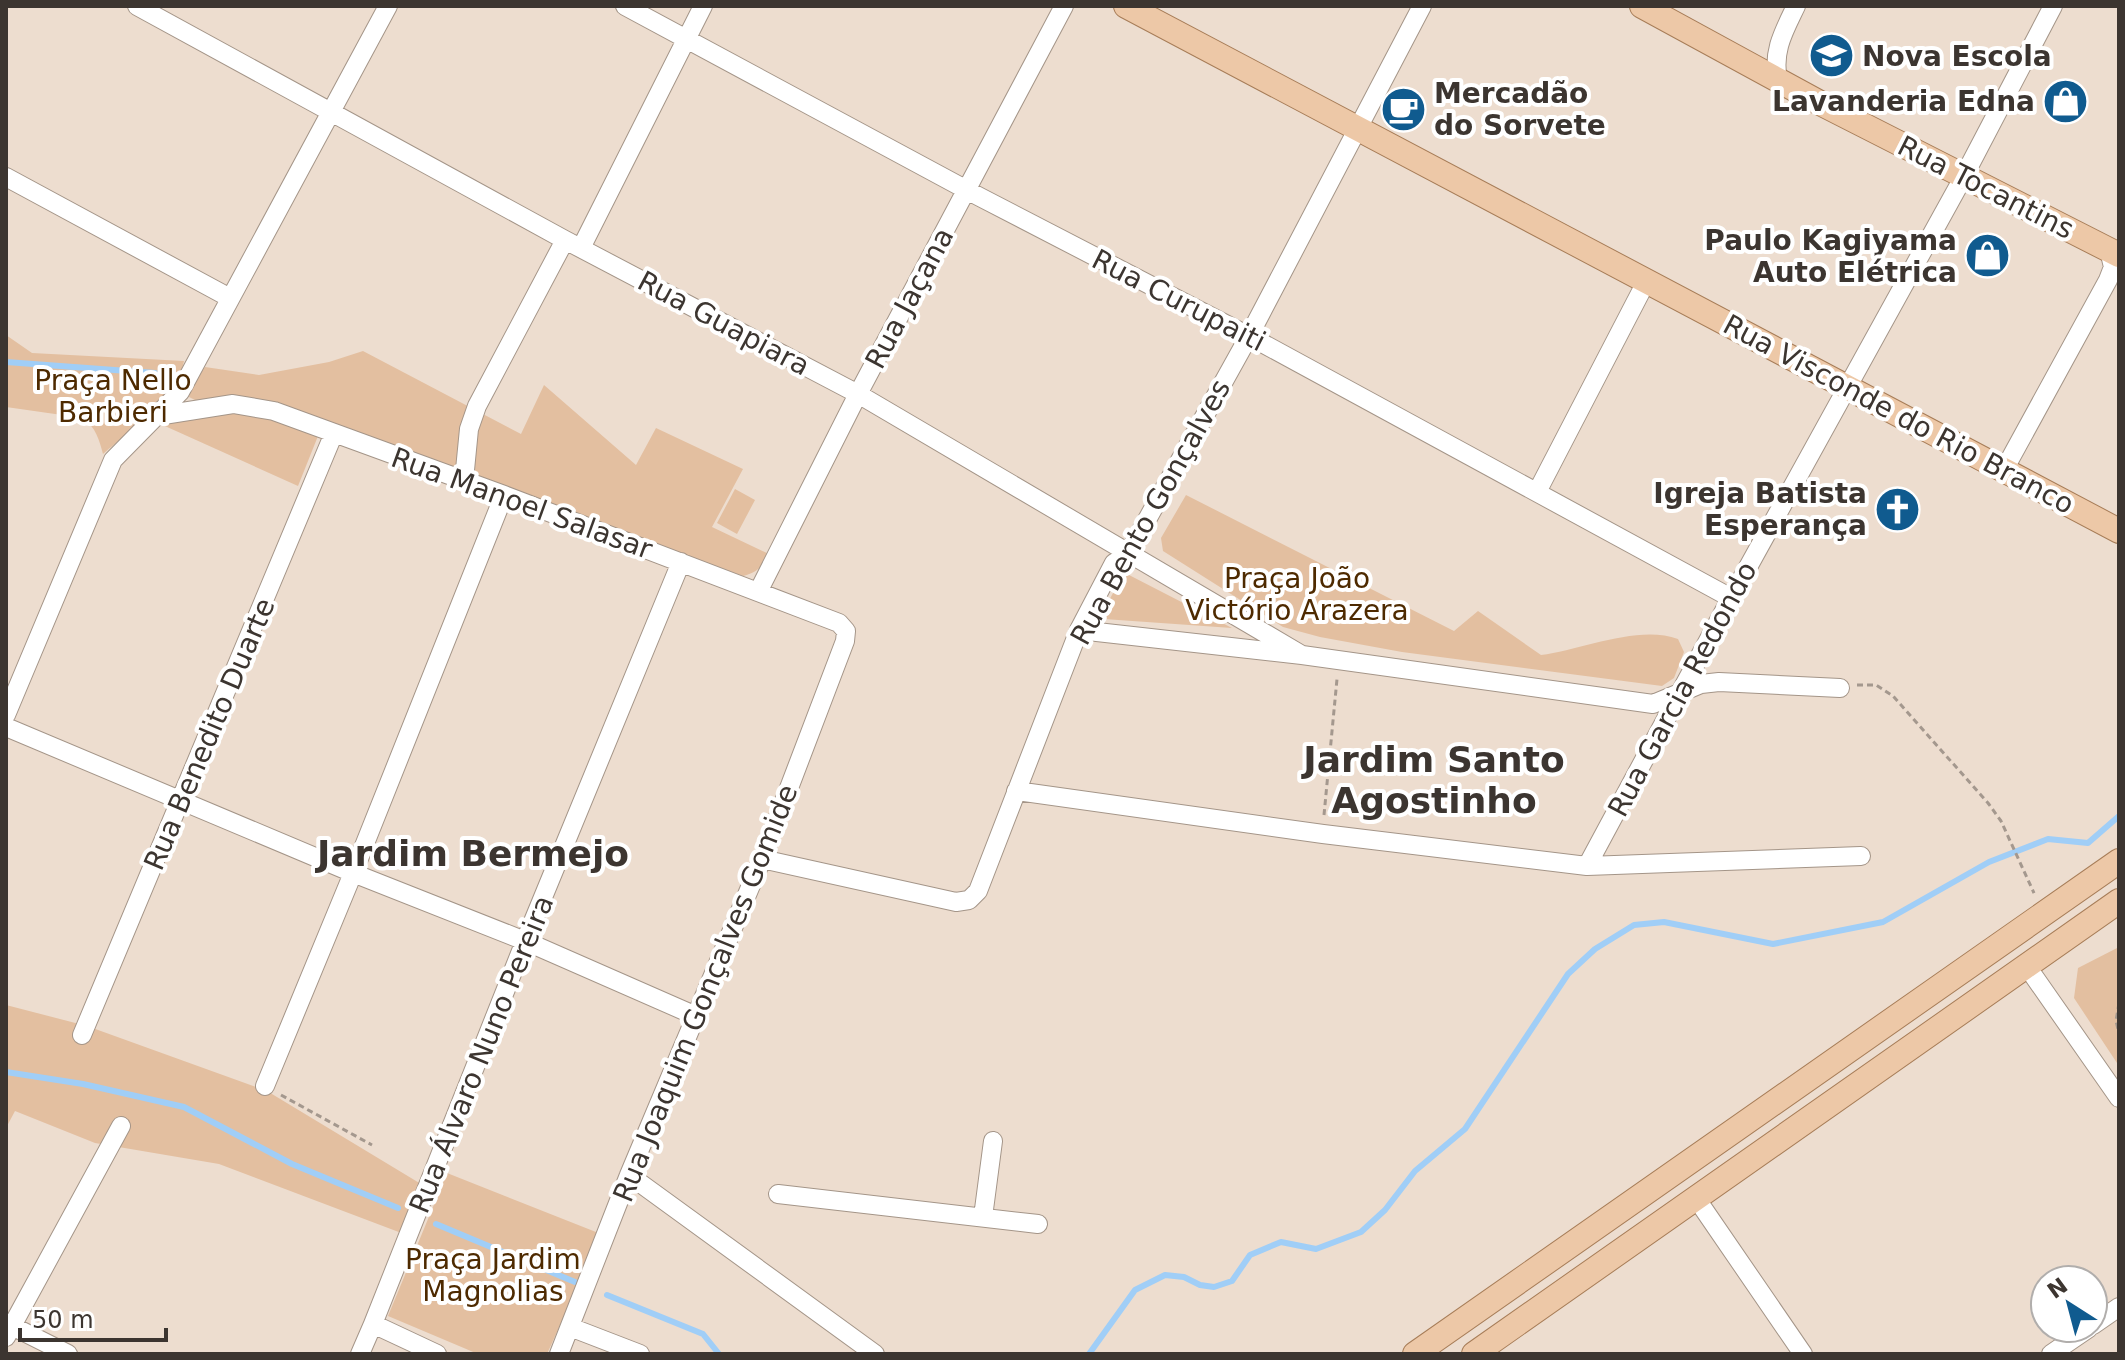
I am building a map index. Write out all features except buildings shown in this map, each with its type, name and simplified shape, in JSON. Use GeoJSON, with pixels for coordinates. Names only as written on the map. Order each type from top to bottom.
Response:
{"type":"FeatureCollection","features":[{"type":"Feature","properties":{"kind":"main road","name":"Rua Visconde do Rio Branco"},"geometry":{"type":"LineString","coordinates":[[1126,6],[2119,531]]}},
{"type":"Feature","properties":{"kind":"main road","name":"Rua Tocantins"},"geometry":{"type":"LineString","coordinates":[[1642,6],[1778,80],[2114,252]]}},
{"type":"Feature","properties":{"kind":"main road"},"geometry":{"type":"LineString","coordinates":[[1415,1354],[2119,861]]}},
{"type":"Feature","properties":{"kind":"main road"},"geometry":{"type":"LineString","coordinates":[[1474,1354],[2119,901]]}},
{"type":"Feature","properties":{"kind":"street","name":"Rua Guapiara"},"geometry":{"type":"LineString","coordinates":[[137,6],[573,244],[858,394],[1302,655]]}},
{"type":"Feature","properties":{"kind":"street"},"geometry":{"type":"LineString","coordinates":[[6,715],[113,460],[180,392],[388,6]]}},
{"type":"Feature","properties":{"kind":"street","name":"Rua Curupaiti"},"geometry":{"type":"LineString","coordinates":[[625,6],[967,191],[1249,336],[1731,598]]}},
{"type":"Feature","properties":{"kind":"street"},"geometry":{"type":"LineString","coordinates":[[464,480],[469,429],[477,406],[573,244],[703,6]]}},
{"type":"Feature","properties":{"kind":"street","name":"Rua Jaçana"},"geometry":{"type":"LineString","coordinates":[[758,592],[858,394],[1064,6]]}},
{"type":"Feature","properties":{"kind":"street","name":"Rua Bento Gonçalves"},"geometry":{"type":"LineString","coordinates":[[762,859],[956,902],[969,900],[978,891],[1079,630],[1114,563],[1128,554],[1249,336],[1422,6]]}},
{"type":"Feature","properties":{"kind":"street"},"geometry":{"type":"LineString","coordinates":[[1778,80],[1777,50],[1796,6]]}},
{"type":"Feature","properties":{"kind":"street","name":"Rua Garcia Redondo"},"geometry":{"type":"LineString","coordinates":[[1587,866],[1964,176],[2053,6]]}},
{"type":"Feature","properties":{"kind":"street"},"geometry":{"type":"LineString","coordinates":[[6,177],[230,298]]}},
{"type":"Feature","properties":{"kind":"street"},"geometry":{"type":"LineString","coordinates":[[2004,470],[2108,280],[2114,252]]}},
{"type":"Feature","properties":{"kind":"street"},"geometry":{"type":"LineString","coordinates":[[1537,492],[1647,280]]}},
{"type":"Feature","properties":{"kind":"street"},"geometry":{"type":"LineString","coordinates":[[180,392],[179,401],[190,411]]}},
{"type":"Feature","properties":{"kind":"street","name":"Rua Manoel Salasar"},"geometry":{"type":"LineString","coordinates":[[157,416],[233,404],[274,411],[681,562],[839,623],[846,631]]}},
{"type":"Feature","properties":{"kind":"street","name":"Rua Benedito Duarte"},"geometry":{"type":"LineString","coordinates":[[82,1035],[334,433]]}},
{"type":"Feature","properties":{"kind":"street"},"geometry":{"type":"LineString","coordinates":[[265,1086],[504,495]]}},
{"type":"Feature","properties":{"kind":"street","name":"Rua Álvaro Nuno Pereira"},"geometry":{"type":"LineString","coordinates":[[360,1354],[681,562]]}},
{"type":"Feature","properties":{"kind":"street"},"geometry":{"type":"LineString","coordinates":[[1079,630],[1302,655],[1653,704],[1701,684],[1719,682],[1840,688]]}},
{"type":"Feature","properties":{"kind":"street","name":"Rua Joaquim Gonçalves Gomide"},"geometry":{"type":"LineString","coordinates":[[559,1354],[629,1175],[762,859],[845,641],[846,631]]}},
{"type":"Feature","properties":{"kind":"street"},"geometry":{"type":"LineString","coordinates":[[6,727],[353,873],[525,941],[696,1016]]}},
{"type":"Feature","properties":{"kind":"street"},"geometry":{"type":"LineString","coordinates":[[1016,791],[1323,834],[1587,866],[1861,856]]}},
{"type":"Feature","properties":{"kind":"street"},"geometry":{"type":"LineString","coordinates":[[2026,965],[2119,1098]]}},
{"type":"Feature","properties":{"kind":"street"},"geometry":{"type":"LineString","coordinates":[[68,1354],[8,1328],[121,1126]]}},
{"type":"Feature","properties":{"kind":"street"},"geometry":{"type":"LineString","coordinates":[[983,1217],[993,1141]]}},
{"type":"Feature","properties":{"kind":"street"},"geometry":{"type":"LineString","coordinates":[[629,1175],[875,1354]]}},
{"type":"Feature","properties":{"kind":"street"},"geometry":{"type":"LineString","coordinates":[[778,1194],[1038,1224]]}},
{"type":"Feature","properties":{"kind":"street"},"geometry":{"type":"LineString","coordinates":[[1696,1198],[1803,1354]]}},
{"type":"Feature","properties":{"kind":"street"},"geometry":{"type":"LineString","coordinates":[[373,1324],[437,1354]]}},
{"type":"Feature","properties":{"kind":"street"},"geometry":{"type":"LineString","coordinates":[[570,1327],[640,1354]]}},
{"type":"Feature","properties":{"kind":"path"},"geometry":{"type":"LineString","coordinates":[[1323,834],[1339,661]]}},
{"type":"Feature","properties":{"kind":"path"},"geometry":{"type":"LineString","coordinates":[[1840,688],[1863,683],[1876,685],[1893,696],[2001,821],[2037,901]]}},
{"type":"Feature","properties":{"kind":"path"},"geometry":{"type":"LineString","coordinates":[[2119,1003],[2116,1021],[2119,1033]]}},
{"type":"Feature","properties":{"kind":"path"},"geometry":{"type":"LineString","coordinates":[[265,1086],[372,1145]]}},
{"type":"Feature","properties":{"kind":"green space","name":"Praça Nello Barbieri"},"geometry":{"type":"Polygon","coordinates":[[[6,335],[32,353],[184,361],[180,375],[163,401],[103,454],[96,434],[83,418],[6,407],[6,335]]]}},
{"type":"Feature","properties":{"kind":"green space"},"geometry":{"type":"Polygon","coordinates":[[[363,351],[521,434],[544,385],[636,465],[656,428],[743,469],[712,527],[769,554],[767,559],[752,573],[743,576],[344,431],[234,398],[197,401],[189,397],[190,388],[205,367],[259,375],[329,362],[363,351]]]}},
{"type":"Feature","properties":{"kind":"green space"},"geometry":{"type":"Polygon","coordinates":[[[218,412],[277,417],[318,436],[298,486],[156,422],[218,412]]]}},
{"type":"Feature","properties":{"kind":"green space"},"geometry":{"type":"Polygon","coordinates":[[[735,489],[755,500],[737,534],[717,523],[735,489]]]}},
{"type":"Feature","properties":{"kind":"green space","name":"Praça João Victório Arazera"},"geometry":{"type":"Polygon","coordinates":[[[1186,495],[1454,631],[1478,611],[1541,655],[1646,634],[1678,639],[1684,652],[1674,678],[1662,686],[1402,652],[1283,627],[1163,551],[1161,538],[1186,495]]]}},
{"type":"Feature","properties":{"kind":"green space"},"geometry":{"type":"Polygon","coordinates":[[[1123,574],[1232,628],[1104,619],[1103,612],[1123,574]]]}},
{"type":"Feature","properties":{"kind":"green space"},"geometry":{"type":"Polygon","coordinates":[[[2119,947],[2119,1066],[2074,998],[2078,968],[2119,947]]]}},
{"type":"Feature","properties":{"kind":"green space"},"geometry":{"type":"Polygon","coordinates":[[[6,1005],[87,1026],[267,1091],[421,1184],[404,1234],[219,1164],[95,1143],[15,1111],[6,1128],[6,1005]]]}},
{"type":"Feature","properties":{"kind":"green space","name":"Praça Jardim Magnolias"},"geometry":{"type":"Polygon","coordinates":[[[447,1173],[601,1234],[547,1354],[478,1354],[388,1316],[447,1173]]]}},
{"type":"Feature","properties":{"kind":"waterway"},"geometry":{"type":"LineString","coordinates":[[6,362],[155,373]]}},
{"type":"Feature","properties":{"kind":"waterway"},"geometry":{"type":"LineString","coordinates":[[1089,1354],[1135,1290],[1165,1275],[1184,1277],[1200,1285],[1214,1287],[1232,1281],[1250,1255],[1281,1242],[1316,1249],[1361,1232],[1385,1210],[1415,1171],[1465,1129],[1568,974],[1595,949],[1634,925],[1664,922],[1773,944],[1883,922],[1989,862],[2048,839],[2088,843],[2119,816]]}},
{"type":"Feature","properties":{"kind":"waterway"},"geometry":{"type":"LineString","coordinates":[[6,1072],[83,1084],[184,1107],[292,1164],[398,1208]]}},
{"type":"Feature","properties":{"kind":"waterway"},"geometry":{"type":"LineString","coordinates":[[436,1224],[575,1282]]}},
{"type":"Feature","properties":{"kind":"waterway"},"geometry":{"type":"LineString","coordinates":[[607,1295],[703,1334],[719,1354]]}},
{"type":"Feature","properties":{"kind":"place","name":"Nova Escola"},"geometry":{"type":"Point","coordinates":[1831,56]}},
{"type":"Feature","properties":{"kind":"place","name":"Lavanderia Edna"},"geometry":{"type":"Point","coordinates":[2066,101]}},
{"type":"Feature","properties":{"kind":"place","name":"Mercadão do Sorvete"},"geometry":{"type":"Point","coordinates":[1403,109]}},
{"type":"Feature","properties":{"kind":"place","name":"Paulo Kagiyama Auto Elétrica"},"geometry":{"type":"Point","coordinates":[1988,256]}},
{"type":"Feature","properties":{"kind":"place","name":"Igreja Batista Esperança"},"geometry":{"type":"Point","coordinates":[1898,509]}},
{"type":"Feature","properties":{"kind":"district","name":"Jardim Santo Agostinho"},"geometry":{"type":"Point","coordinates":[1434,780]}},
{"type":"Feature","properties":{"kind":"district","name":"Jardim Bermejo"},"geometry":{"type":"Point","coordinates":[473,853]}}]}
